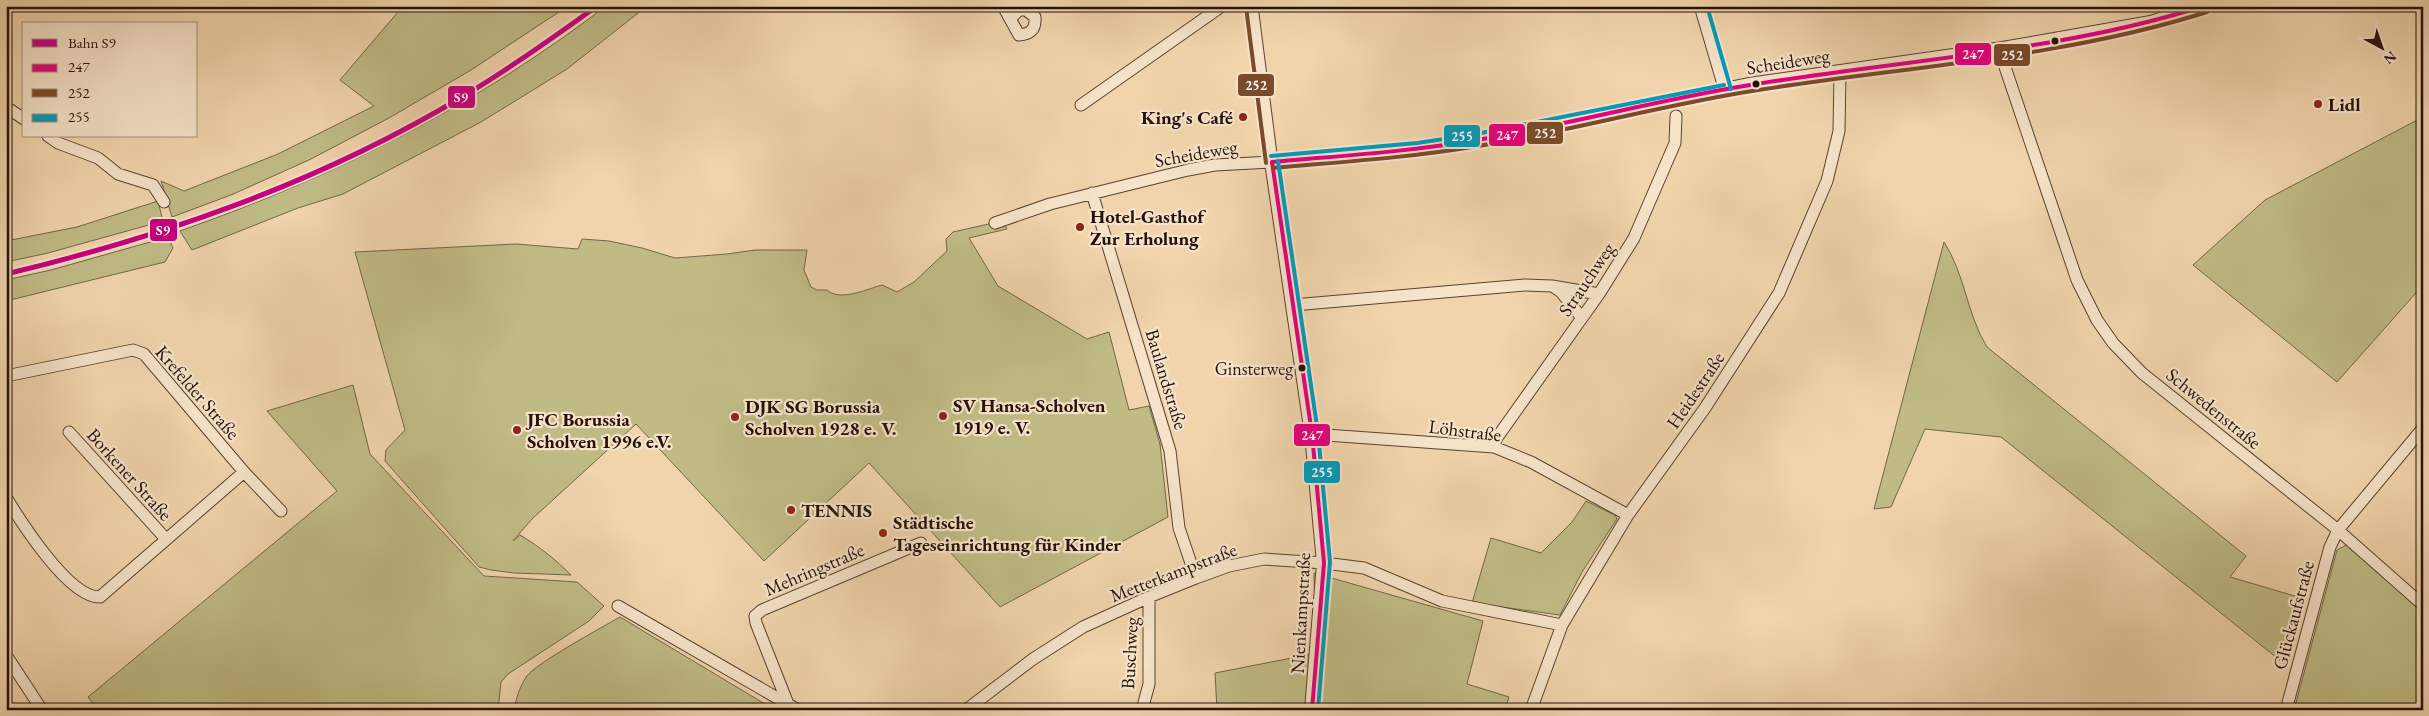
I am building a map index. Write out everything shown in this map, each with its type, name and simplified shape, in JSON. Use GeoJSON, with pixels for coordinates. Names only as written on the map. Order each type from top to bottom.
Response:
{"type":"FeatureCollection","features":[{"type":"Feature","properties":{"kind":"street"},"geometry":{"type":"LineString","coordinates":[[1003,6],[1011,18]]}},
{"type":"Feature","properties":{"kind":"street"},"geometry":{"type":"LineString","coordinates":[[1082,105],[1222,6]]}},
{"type":"Feature","properties":{"kind":"street"},"geometry":{"type":"LineString","coordinates":[[1252,6],[1272,162]]}},
{"type":"Feature","properties":{"kind":"street"},"geometry":{"type":"LineString","coordinates":[[1700,6],[1725,91]]}},
{"type":"Feature","properties":{"kind":"street","name":"Scheideweg"},"geometry":{"type":"LineString","coordinates":[[995,223],[1092,194],[1215,165],[1418,149],[1472,141],[1725,91],[1840,72],[1996,50],[2156,22],[2205,6]]}},
{"type":"Feature","properties":{"kind":"street","name":"Schwedenstraße"},"geometry":{"type":"LineString","coordinates":[[1996,50],[2004,64],[2077,280],[2106,333],[2142,373],[2338,530],[2423,604]]}},
{"type":"Feature","properties":{"kind":"street","name":"Heidestraße"},"geometry":{"type":"LineString","coordinates":[[1531,710],[1562,625],[1628,515],[1705,408],[1779,293],[1827,181],[1838,132],[1840,72]]}},
{"type":"Feature","properties":{"kind":"street"},"geometry":{"type":"LineString","coordinates":[[6,107],[22,118]]}},
{"type":"Feature","properties":{"kind":"street","name":"Strauchweg"},"geometry":{"type":"LineString","coordinates":[[1494,447],[1496,439],[1599,294],[1634,238],[1662,178],[1675,143],[1676,116]]}},
{"type":"Feature","properties":{"kind":"street"},"geometry":{"type":"LineString","coordinates":[[51,138],[58,143],[98,158],[118,174],[153,185],[164,202]]}},
{"type":"Feature","properties":{"kind":"street","name":"Nienkampstraße"},"geometry":{"type":"LineString","coordinates":[[1272,162],[1312,434],[1324,563],[1312,710]]}},
{"type":"Feature","properties":{"kind":"street","name":"Baulandstraße"},"geometry":{"type":"LineString","coordinates":[[1092,194],[1168,442],[1179,528],[1196,578]]}},
{"type":"Feature","properties":{"kind":"street"},"geometry":{"type":"LineString","coordinates":[[1293,306],[1525,285],[1552,286],[1599,294]]}},
{"type":"Feature","properties":{"kind":"street"},"geometry":{"type":"LineString","coordinates":[[1552,286],[1561,292],[1582,318]]}},
{"type":"Feature","properties":{"kind":"street","name":"Krefelder Straße"},"geometry":{"type":"LineString","coordinates":[[6,376],[133,350],[144,354],[244,472],[281,511]]}},
{"type":"Feature","properties":{"kind":"street","name":"Glückaufstraße"},"geometry":{"type":"LineString","coordinates":[[2286,710],[2330,546],[2338,530],[2423,428]]}},
{"type":"Feature","properties":{"kind":"street","name":"Borkener Straße"},"geometry":{"type":"LineString","coordinates":[[69,432],[166,539]]}},
{"type":"Feature","properties":{"kind":"street","name":"Löhstraße"},"geometry":{"type":"LineString","coordinates":[[1312,434],[1494,447],[1531,462],[1628,515]]}},
{"type":"Feature","properties":{"kind":"street","name":"Borkener Straße"},"geometry":{"type":"LineString","coordinates":[[6,497],[21,523],[72,585],[92,597],[103,595],[244,472]]}},
{"type":"Feature","properties":{"kind":"street","name":"Mehringstraße"},"geometry":{"type":"LineString","coordinates":[[793,707],[756,623],[755,616],[762,610],[921,543]]}},
{"type":"Feature","properties":{"kind":"street","name":"Metterkampstraße"},"geometry":{"type":"LineString","coordinates":[[966,710],[1033,658],[1083,627],[1148,597],[1196,578],[1229,566],[1264,559],[1364,568],[1442,601],[1562,625]]}},
{"type":"Feature","properties":{"kind":"street","name":"Buschweg"},"geometry":{"type":"LineString","coordinates":[[1142,710],[1149,684],[1148,597]]}},
{"type":"Feature","properties":{"kind":"street","name":"Mehringstraße"},"geometry":{"type":"LineString","coordinates":[[618,606],[793,707]]}},
{"type":"Feature","properties":{"kind":"street"},"geometry":{"type":"LineString","coordinates":[[6,655],[42,710]]}},
{"type":"Feature","properties":{"kind":"shaded area"},"geometry":{"type":"Polygon","coordinates":[[[403,6],[568,6],[471,70],[389,118],[309,160],[231,195],[172,217],[161,181],[184,191],[278,154],[374,106],[340,80],[403,6]]]}},
{"type":"Feature","properties":{"kind":"shaded area"},"geometry":{"type":"Polygon","coordinates":[[[606,6],[647,6],[567,69],[481,122],[343,194],[298,208],[192,250],[180,231],[293,187],[402,136],[506,76],[606,6]]]}},
{"type":"Feature","properties":{"kind":"shaded area"},"geometry":{"type":"Polygon","coordinates":[[[2423,117],[2423,285],[2337,382],[2193,265],[2265,200],[2423,117]]]}},
{"type":"Feature","properties":{"kind":"shaded area"},"geometry":{"type":"Polygon","coordinates":[[[158,201],[163,221],[48,253],[6,262],[6,241],[77,227],[158,201]]]}},
{"type":"Feature","properties":{"kind":"shaded area"},"geometry":{"type":"Polygon","coordinates":[[[1002,221],[1007,229],[969,238],[998,286],[1087,339],[1109,332],[1129,410],[1149,406],[1160,444],[1168,517],[1000,607],[869,463],[764,561],[636,424],[532,519],[513,541],[520,535],[547,554],[571,575],[514,573],[479,567],[385,461],[386,450],[405,430],[355,252],[516,244],[578,249],[582,239],[609,241],[675,258],[755,250],[807,250],[804,270],[811,287],[817,290],[827,290],[839,295],[846,295],[882,285],[897,292],[914,282],[947,251],[946,239],[953,232],[1002,221]]]}},
{"type":"Feature","properties":{"kind":"shaded area"},"geometry":{"type":"Polygon","coordinates":[[[168,237],[173,248],[165,262],[6,301],[6,280],[51,270],[168,237]]]}},
{"type":"Feature","properties":{"kind":"shaded area"},"geometry":{"type":"Polygon","coordinates":[[[1944,242],[1957,267],[1975,322],[1987,347],[2246,556],[2230,577],[2305,599],[2287,666],[2001,437],[1925,429],[1891,507],[1874,509],[1944,242]]]}},
{"type":"Feature","properties":{"kind":"shaded area"},"geometry":{"type":"Polygon","coordinates":[[[353,385],[370,454],[484,576],[577,582],[604,606],[589,621],[508,674],[501,682],[498,710],[98,710],[88,697],[337,491],[267,411],[353,385]]]}},
{"type":"Feature","properties":{"kind":"shaded area"},"geometry":{"type":"Polygon","coordinates":[[[1586,501],[1615,515],[1617,519],[1582,572],[1560,615],[1472,603],[1491,538],[1541,553],[1572,522],[1586,501]]]}},
{"type":"Feature","properties":{"kind":"shaded area"},"geometry":{"type":"Polygon","coordinates":[[[2346,545],[2423,611],[2423,710],[2294,710],[2337,550],[2346,545]]]}},
{"type":"Feature","properties":{"kind":"shaded area"},"geometry":{"type":"Polygon","coordinates":[[[1314,573],[1483,621],[1467,684],[1509,697],[1505,710],[1217,710],[1215,673],[1312,654],[1315,613],[1314,573]]]}},
{"type":"Feature","properties":{"kind":"shaded area"},"geometry":{"type":"Polygon","coordinates":[[[620,617],[775,710],[514,710],[522,685],[532,671],[542,663],[620,617]]]}},
{"type":"Feature","properties":{"kind":"rail line","name":"S9"},"geometry":{"type":"LineString","coordinates":[[6,274],[66,259],[183,224],[298,180],[353,155],[462,97],[531,53],[597,6]]}},
{"type":"Feature","properties":{"kind":"transit line","name":"255"},"geometry":{"type":"LineString","coordinates":[[1707,6],[1731,89]]}},
{"type":"Feature","properties":{"kind":"transit line","name":"247"},"geometry":{"type":"LineString","coordinates":[[1272,162],[1396,151],[1471,141],[1750,85],[2036,45],[2149,22],[2204,6]]}},
{"type":"Feature","properties":{"kind":"transit line","name":"252"},"geometry":{"type":"LineString","coordinates":[[1246,7],[1266,163]]}},
{"type":"Feature","properties":{"kind":"transit line","name":"252"},"geometry":{"type":"LineString","coordinates":[[1273,168],[1397,157],[1472,147],[1752,91],[2039,51],[2152,28],[2207,12]]}},
{"type":"Feature","properties":{"kind":"transit line","name":"255"},"geometry":{"type":"LineString","coordinates":[[1271,156],[1417,143],[1471,135],[1724,85]]}},
{"type":"Feature","properties":{"kind":"transit line","name":"255"},"geometry":{"type":"LineString","coordinates":[[1278,161],[1318,433],[1330,562],[1318,710]]}},
{"type":"Feature","properties":{"kind":"transit line","name":"247"},"geometry":{"type":"LineString","coordinates":[[1272,162],[1312,434],[1324,563],[1312,710]]}},
{"type":"Feature","properties":{"kind":"place","name":"Lidl"},"geometry":{"type":"Point","coordinates":[2318,104]}},
{"type":"Feature","properties":{"kind":"place","name":"King's Café"},"geometry":{"type":"Point","coordinates":[1243,117]}},
{"type":"Feature","properties":{"kind":"place","name":"Hotel-Gasthof Zur Erholung"},"geometry":{"type":"Point","coordinates":[1080,227]}},
{"type":"Feature","properties":{"kind":"place","name":"Ginsterweg"},"geometry":{"type":"Point","coordinates":[1302,368]}},
{"type":"Feature","properties":{"kind":"place","name":"SV Hansa-Scholven 1919 e. V."},"geometry":{"type":"Point","coordinates":[943,416]}},
{"type":"Feature","properties":{"kind":"place","name":"DJK SG Borussia Scholven 1928 e. V."},"geometry":{"type":"Point","coordinates":[735,417]}},
{"type":"Feature","properties":{"kind":"place","name":"JFC Borussia Scholven 1996 e.V."},"geometry":{"type":"Point","coordinates":[517,430]}},
{"type":"Feature","properties":{"kind":"place","name":"TENNIS"},"geometry":{"type":"Point","coordinates":[791,510]}},
{"type":"Feature","properties":{"kind":"place","name":"Städtische Tageseinrichtung für Kinder"},"geometry":{"type":"Point","coordinates":[883,533]}}]}
